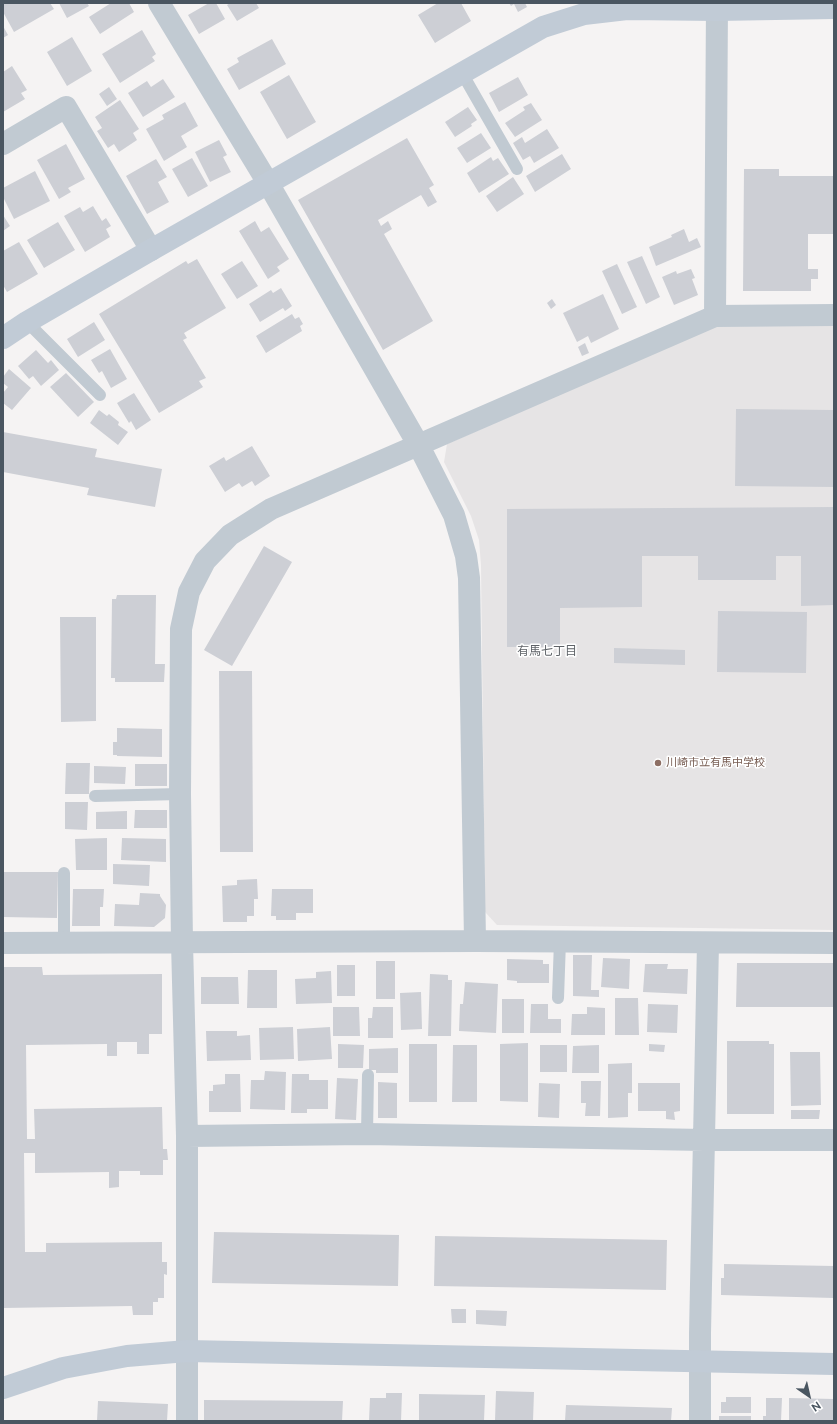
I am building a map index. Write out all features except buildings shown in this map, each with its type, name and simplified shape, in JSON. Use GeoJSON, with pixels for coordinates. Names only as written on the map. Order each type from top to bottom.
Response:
{"type":"FeatureCollection","features":[{"type":"Feature","properties":{"kind":"street"},"geometry":{"type":"LineString","coordinates":[[159,3],[268,183],[419,446],[454,515],[466,556],[469,578],[475,941]]}},
{"type":"Feature","properties":{"kind":"street"},"geometry":{"type":"LineString","coordinates":[[715,316],[717,7]]}},
{"type":"Feature","properties":{"kind":"street"},"geometry":{"type":"LineString","coordinates":[[3,338],[27,322],[151,250],[544,27],[584,14],[627,9],[717,7],[834,8]]}},
{"type":"Feature","properties":{"kind":"street"},"geometry":{"type":"LineString","coordinates":[[3,144],[66,107],[151,250]]}},
{"type":"Feature","properties":{"kind":"street"},"geometry":{"type":"LineString","coordinates":[[187,1421],[187,1136],[180,794],[182,629],[189,592],[205,561],[230,535],[271,509],[419,446],[715,316],[834,315]]}},
{"type":"Feature","properties":{"kind":"street"},"geometry":{"type":"LineString","coordinates":[[3,943],[475,941],[834,943]]}},
{"type":"Feature","properties":{"kind":"street"},"geometry":{"type":"LineString","coordinates":[[700,1421],[708,942]]}},
{"type":"Feature","properties":{"kind":"street"},"geometry":{"type":"LineString","coordinates":[[187,1136],[367,1134],[704,1140],[834,1140]]}},
{"type":"Feature","properties":{"kind":"street"},"geometry":{"type":"LineString","coordinates":[[3,1388],[63,1368],[127,1356],[187,1351],[834,1364]]}},
{"type":"Feature","properties":{"kind":"lane"},"geometry":{"type":"LineString","coordinates":[[462,73],[518,169]]}},
{"type":"Feature","properties":{"kind":"lane"},"geometry":{"type":"LineString","coordinates":[[27,322],[100,395]]}},
{"type":"Feature","properties":{"kind":"lane"},"geometry":{"type":"LineString","coordinates":[[95,796],[180,794]]}},
{"type":"Feature","properties":{"kind":"lane"},"geometry":{"type":"LineString","coordinates":[[64,873],[64,943]]}},
{"type":"Feature","properties":{"kind":"lane"},"geometry":{"type":"LineString","coordinates":[[558,998],[560,941]]}},
{"type":"Feature","properties":{"kind":"lane"},"geometry":{"type":"LineString","coordinates":[[367,1134],[368,1075]]}},
{"type":"Feature","properties":{"kind":"shaded area","name":"川崎市立有馬中学校"},"geometry":{"type":"Polygon","coordinates":[[[834,324],[834,930],[497,925],[485,912],[481,565],[479,540],[471,516],[444,462],[447,444],[718,325],[834,324]]]}},
{"type":"Feature","properties":{"kind":"place","name":"川崎市立有馬中学校"},"geometry":{"type":"Point","coordinates":[658,763]}},
{"type":"Feature","properties":{"kind":"district","name":"有馬七丁目"},"geometry":{"type":"Point","coordinates":[547,651]}}]}
